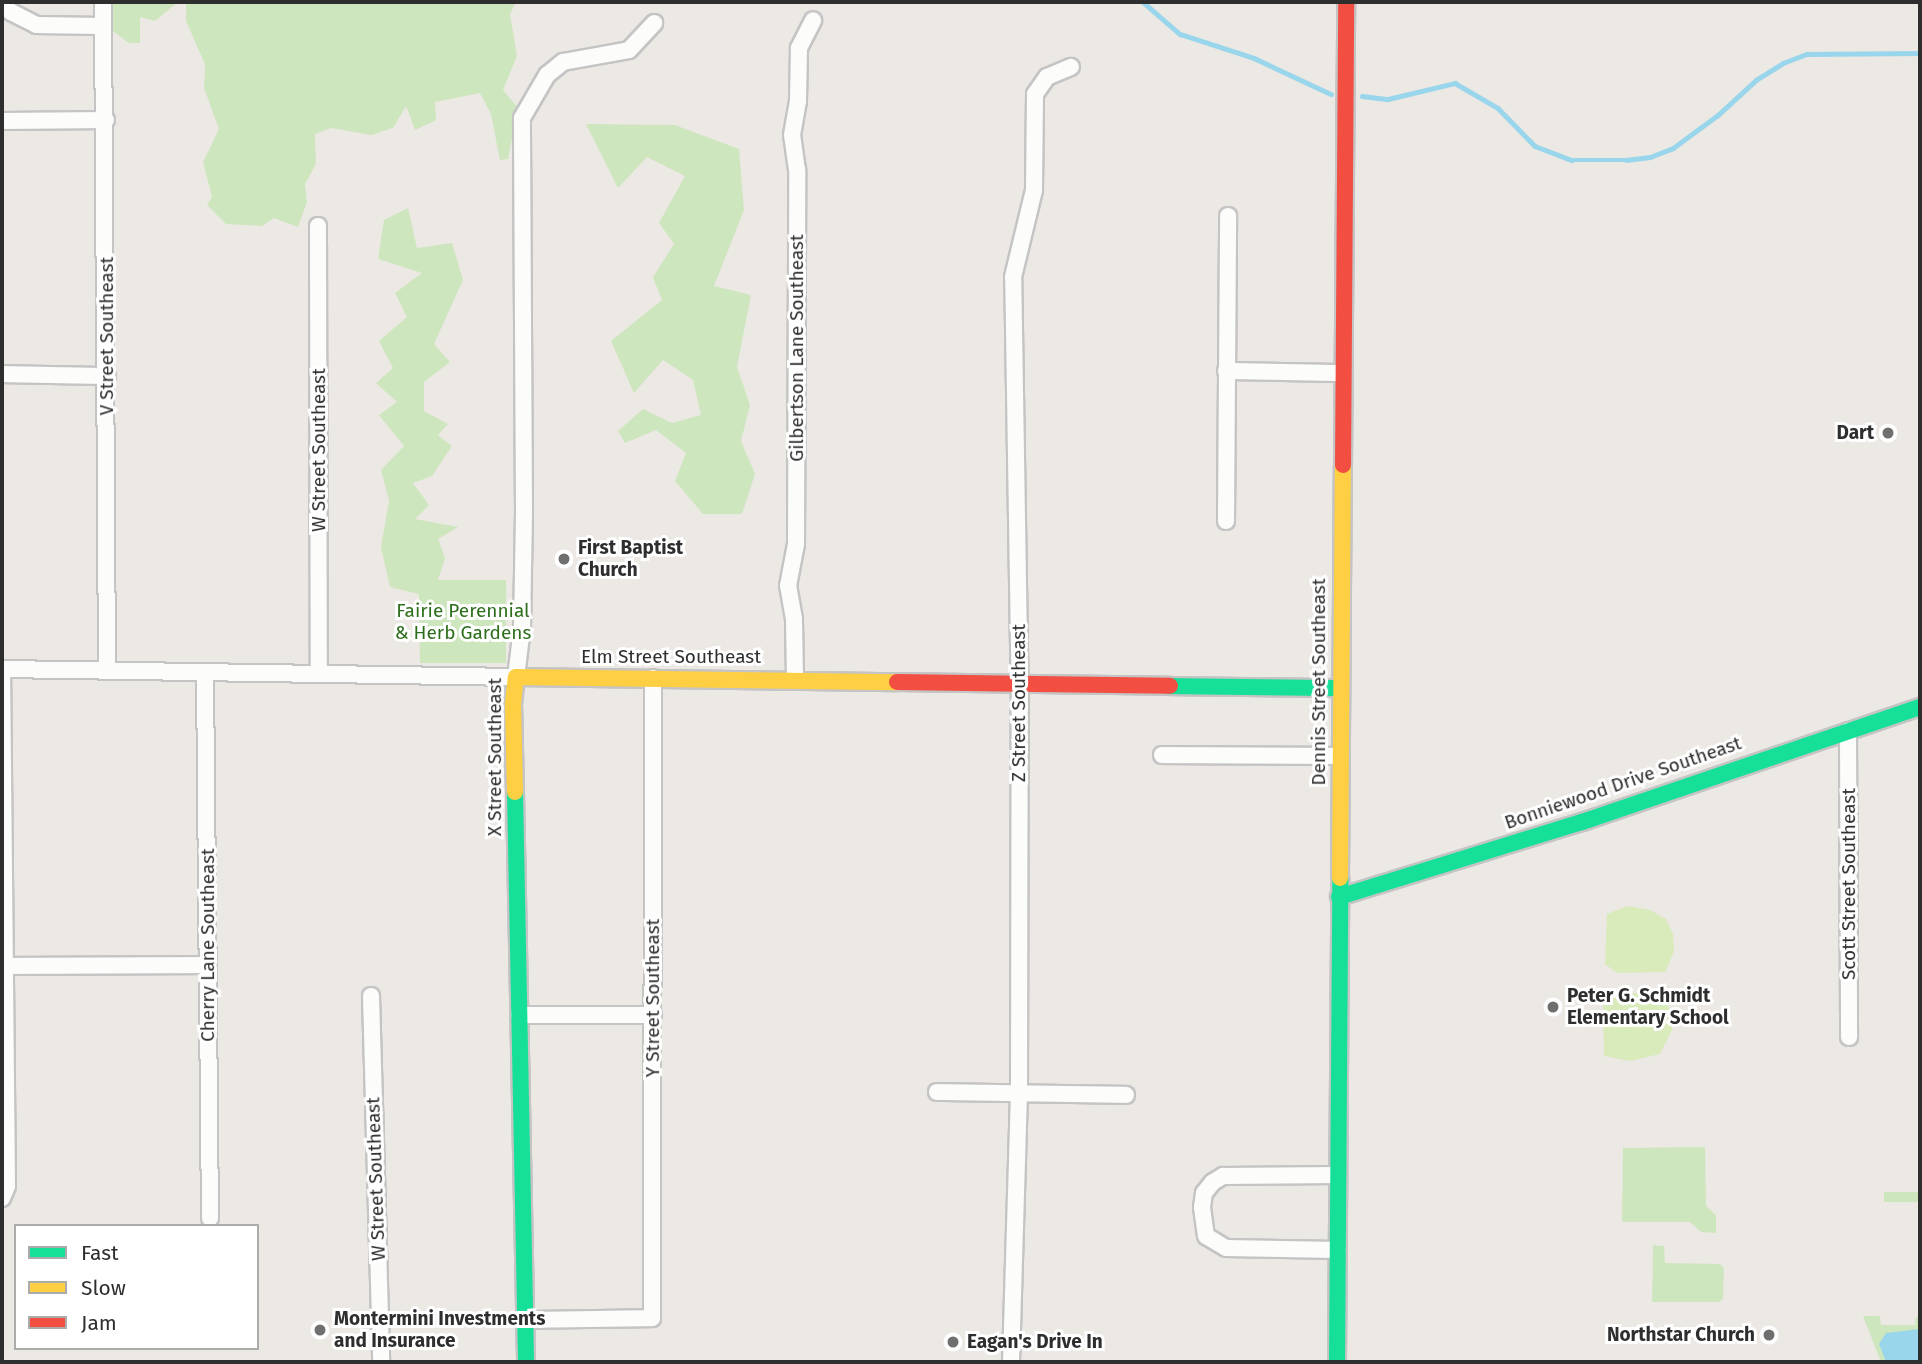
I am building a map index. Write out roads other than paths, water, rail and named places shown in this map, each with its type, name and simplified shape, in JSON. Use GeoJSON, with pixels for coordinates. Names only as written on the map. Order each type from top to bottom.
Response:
{"type":"FeatureCollection","features":[{"type":"Feature","properties":{"kind":"street","name":"V Street Southeast"},"geometry":{"type":"LineString","coordinates":[[103,2],[106,120],[107,670]]}},
{"type":"Feature","properties":{"kind":"street","name":"Dennis Street Southeast"},"geometry":{"type":"LineString","coordinates":[[1337,1362],[1341,373],[1346,2]]}},
{"type":"Feature","properties":{"kind":"street"},"geometry":{"type":"LineString","coordinates":[[2,4],[36,25],[103,26]]}},
{"type":"Feature","properties":{"kind":"street","name":"Gilbertson Lane Southeast"},"geometry":{"type":"LineString","coordinates":[[795,678],[794,619],[788,586],[796,544],[797,170],[792,135],[798,101],[799,48],[813,20]]}},
{"type":"Feature","properties":{"kind":"street","name":"X Street Southeast"},"geometry":{"type":"LineString","coordinates":[[526,1362],[513,704],[522,628],[524,513],[520,133],[522,118],[547,75],[563,62],[629,50],[654,23]]}},
{"type":"Feature","properties":{"kind":"street","name":"Z Street Southeast"},"geometry":{"type":"LineString","coordinates":[[1011,1362],[1019,1094],[1020,683],[1013,277],[1034,190],[1035,94],[1047,77],[1071,67]]}},
{"type":"Feature","properties":{"kind":"street"},"geometry":{"type":"LineString","coordinates":[[3,124],[106,120]]}},
{"type":"Feature","properties":{"kind":"street"},"geometry":{"type":"LineString","coordinates":[[1226,521],[1228,216]]}},
{"type":"Feature","properties":{"kind":"street","name":"W Street Southeast"},"geometry":{"type":"LineString","coordinates":[[318,226],[319,674]]}},
{"type":"Feature","properties":{"kind":"street"},"geometry":{"type":"LineString","coordinates":[[1226,371],[1341,373]]}},
{"type":"Feature","properties":{"kind":"street"},"geometry":{"type":"LineString","coordinates":[[2,374],[107,376]]}},
{"type":"Feature","properties":{"kind":"street"},"geometry":{"type":"LineString","coordinates":[[2,669],[5,966],[3,1197]]}},
{"type":"Feature","properties":{"kind":"street","name":"Elm Street Southeast"},"geometry":{"type":"LineString","coordinates":[[2,669],[516,677],[795,678],[1340,688]]}},
{"type":"Feature","properties":{"kind":"street","name":"Cherry Lane Southeast"},"geometry":{"type":"LineString","coordinates":[[205,672],[210,1218]]}},
{"type":"Feature","properties":{"kind":"street","name":"Y Street Southeast"},"geometry":{"type":"LineString","coordinates":[[525,1320],[652,1318],[653,678]]}},
{"type":"Feature","properties":{"kind":"street","name":"Bonniewood Drive Southeast"},"geometry":{"type":"LineString","coordinates":[[1339,897],[1582,822],[1920,707]]}},
{"type":"Feature","properties":{"kind":"street","name":"Scott Street Southeast"},"geometry":{"type":"LineString","coordinates":[[1848,731],[1849,1037]]}},
{"type":"Feature","properties":{"kind":"street"},"geometry":{"type":"LineString","coordinates":[[1162,755],[1339,756]]}},
{"type":"Feature","properties":{"kind":"street"},"geometry":{"type":"LineString","coordinates":[[5,966],[208,965]]}},
{"type":"Feature","properties":{"kind":"street","name":"W Street Southeast"},"geometry":{"type":"LineString","coordinates":[[371,996],[381,1362]]}},
{"type":"Feature","properties":{"kind":"street"},"geometry":{"type":"LineString","coordinates":[[519,1015],[653,1015]]}},
{"type":"Feature","properties":{"kind":"street"},"geometry":{"type":"LineString","coordinates":[[937,1092],[1126,1095]]}},
{"type":"Feature","properties":{"kind":"street"},"geometry":{"type":"LineString","coordinates":[[1338,1175],[1223,1176],[1213,1182],[1204,1193],[1202,1207],[1206,1236],[1226,1248],[1338,1250]]}},
{"type":"Feature","properties":{"kind":"water"},"geometry":{"type":"Polygon","coordinates":[[[1920,1329],[1920,1362],[1886,1362],[1879,1344],[1886,1333],[1920,1329]]]}},
{"type":"Feature","properties":{"kind":"waterway"},"geometry":{"type":"LineString","coordinates":[[1143,2],[1180,34],[1254,58],[1331,94]]}},
{"type":"Feature","properties":{"kind":"waterway"},"geometry":{"type":"LineString","coordinates":[[1362,96],[1388,99],[1455,83],[1498,108],[1535,146],[1571,160],[1626,160],[1650,157],[1673,148],[1718,115],[1756,80],[1783,63],[1807,54],[1920,53]]}},
{"type":"Feature","properties":{"kind":"place","name":"Dart"},"geometry":{"type":"Point","coordinates":[1888,433]}},
{"type":"Feature","properties":{"kind":"place","name":"First Baptist Church"},"geometry":{"type":"Point","coordinates":[564,559]}},
{"type":"Feature","properties":{"kind":"place","name":"Peter G. Schmidt Elementary School"},"geometry":{"type":"Point","coordinates":[1553,1007]}},
{"type":"Feature","properties":{"kind":"place","name":"Montermini Investments and Insurance"},"geometry":{"type":"Point","coordinates":[320,1330]}},
{"type":"Feature","properties":{"kind":"place","name":"Northstar Church"},"geometry":{"type":"Point","coordinates":[1769,1335]}},
{"type":"Feature","properties":{"kind":"place","name":"Eagan's Drive In"},"geometry":{"type":"Point","coordinates":[953,1342]}},
{"type":"Feature","properties":{"kind":"park label","name":"Fairie Perennial & Herb Gardens"},"geometry":{"type":"Point","coordinates":[463,622]}}]}
